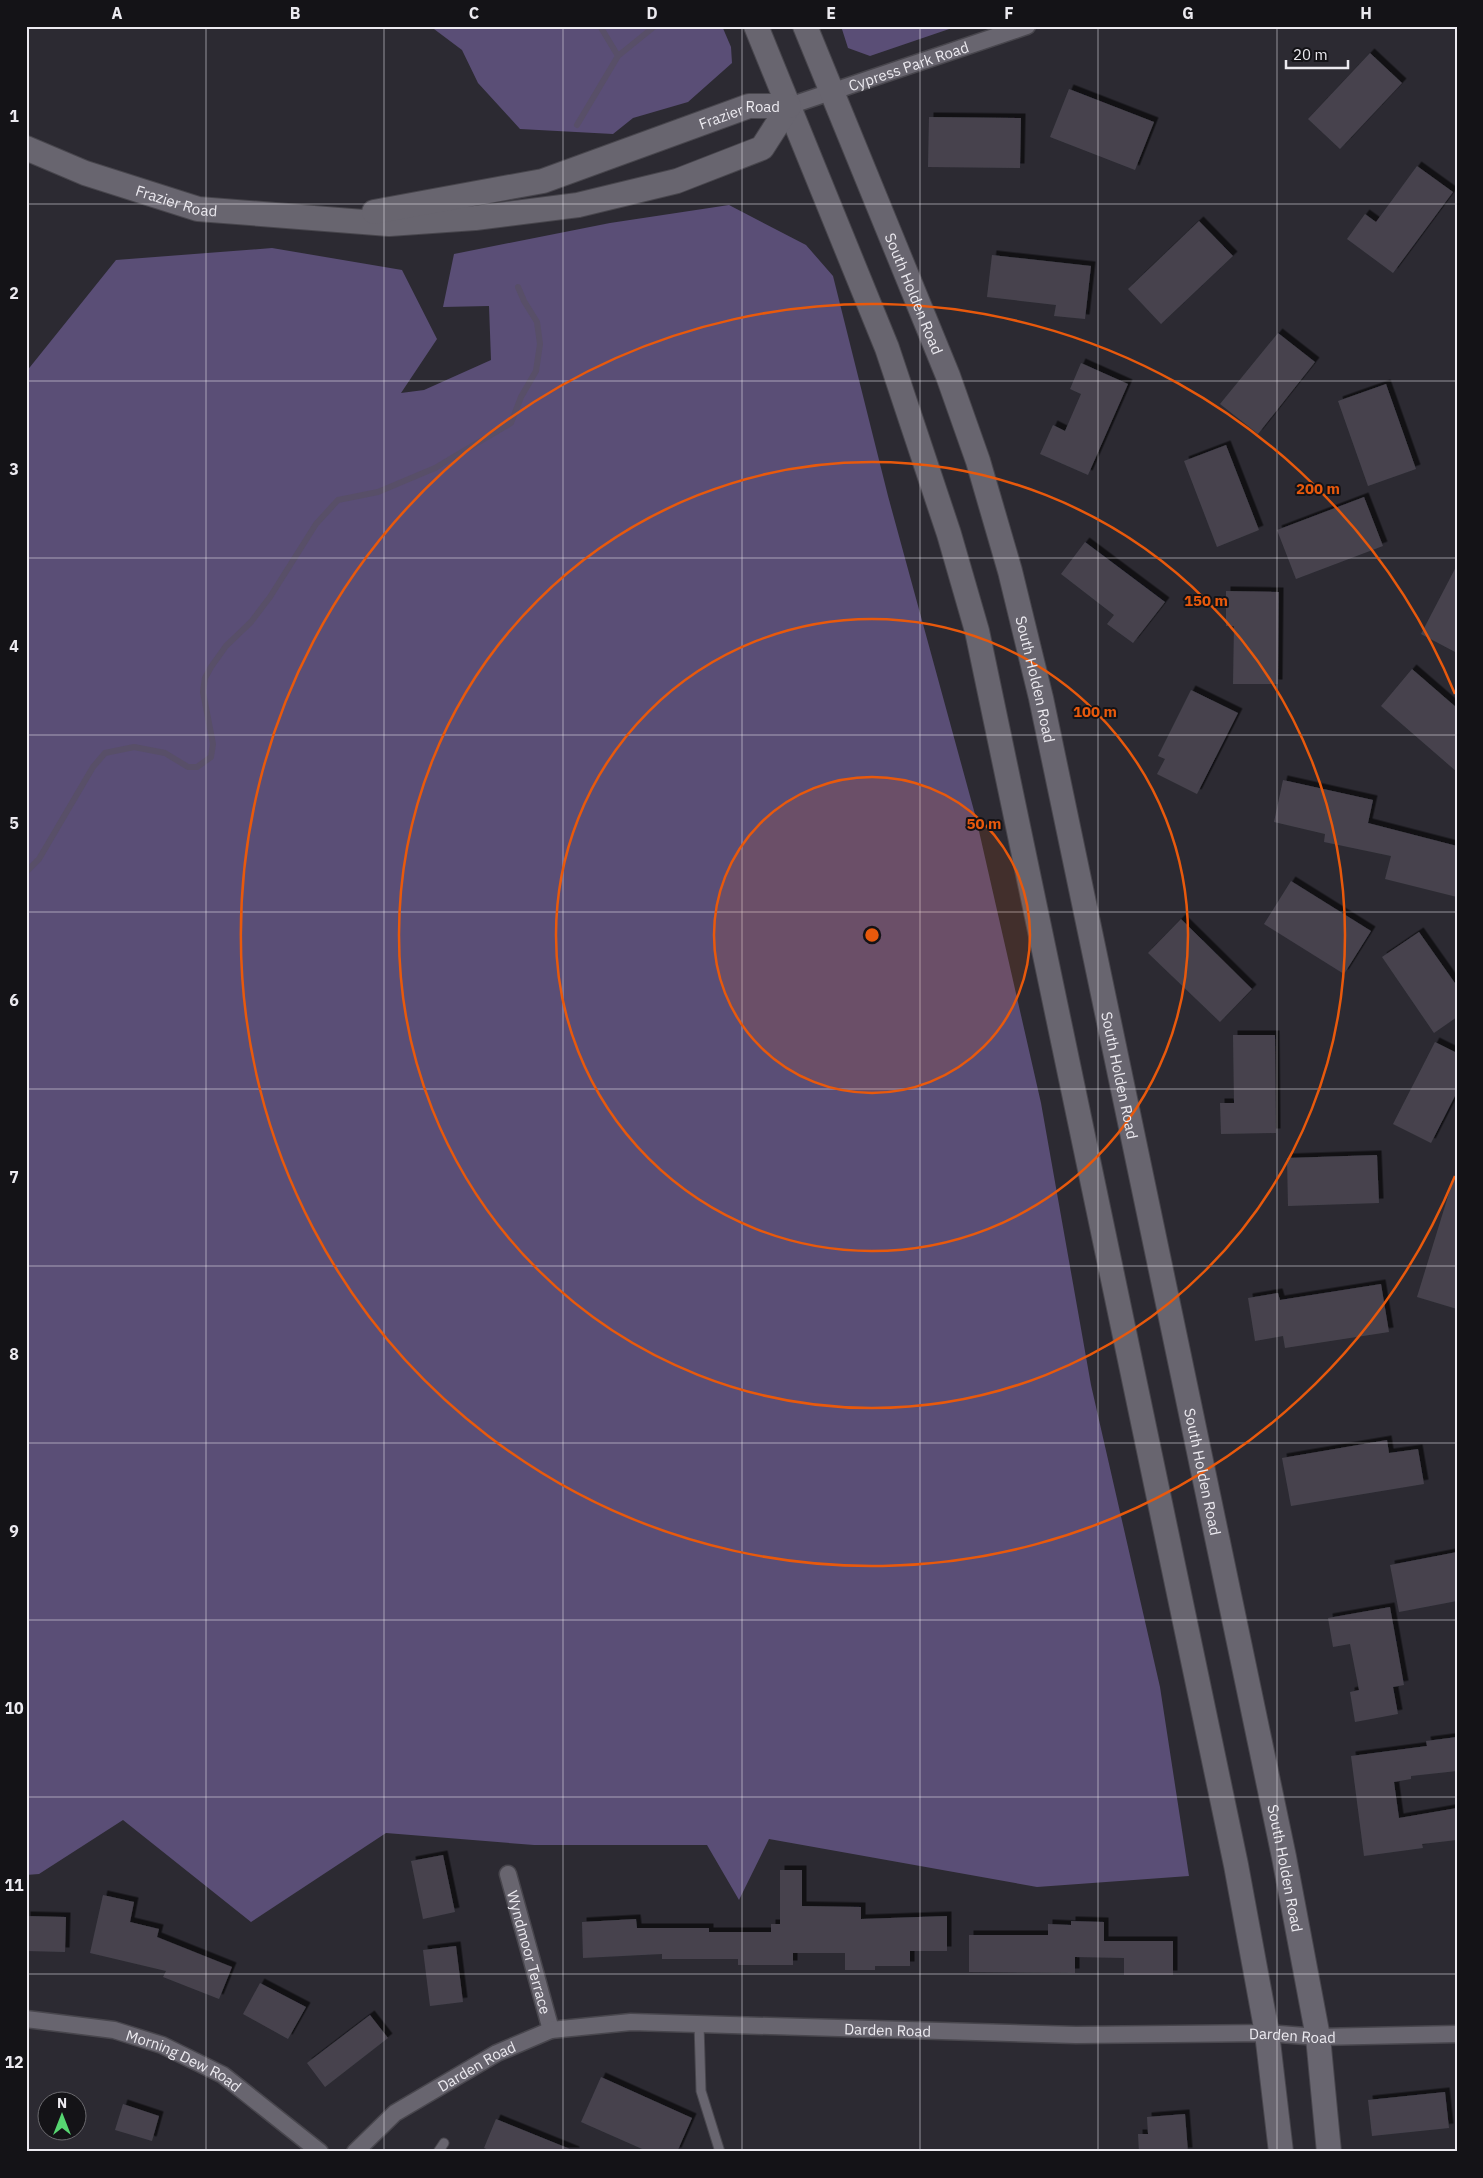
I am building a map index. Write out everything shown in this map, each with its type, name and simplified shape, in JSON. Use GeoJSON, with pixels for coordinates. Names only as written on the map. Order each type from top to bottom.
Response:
{"type":"FeatureCollection","features":[{"type":"Feature","properties":{"kind":"main road"},"geometry":{"type":"LineString","coordinates":[[756,26],[887,348],[946,525],[977,631],[1236,1864],[1267,2033],[1281,2152]]}},
{"type":"Feature","properties":{"kind":"main road","name":"South Holden Road"},"geometry":{"type":"LineString","coordinates":[[805,26],[948,376],[978,461],[1010,571],[1041,698],[1282,1847],[1318,2038],[1329,2152]]}},
{"type":"Feature","properties":{"kind":"main road","name":"Frazier Road"},"geometry":{"type":"LineString","coordinates":[[334,220],[543,181],[749,106],[789,106]]}},
{"type":"Feature","properties":{"kind":"main road","name":"Frazier Road"},"geometry":{"type":"LineString","coordinates":[[26,148],[85,173],[198,209],[389,224],[476,218],[578,205],[677,181],[762,148],[789,106]]}},
{"type":"Feature","properties":{"kind":"street","name":"Cypress Park Road"},"geometry":{"type":"LineString","coordinates":[[789,106],[1028,26]]}},
{"type":"Feature","properties":{"kind":"street","name":"Wyndmoor Terrace"},"geometry":{"type":"LineString","coordinates":[[508,1874],[551,2030]]}},
{"type":"Feature","properties":{"kind":"street","name":"Morning Dew Road"},"geometry":{"type":"LineString","coordinates":[[26,2018],[114,2030],[162,2045],[223,2075],[320,2152]]}},
{"type":"Feature","properties":{"kind":"street","name":"Darden Road"},"geometry":{"type":"LineString","coordinates":[[355,2152],[395,2114],[497,2052],[551,2030],[631,2022],[1076,2035],[1267,2033],[1318,2038],[1457,2034]]}},
{"type":"Feature","properties":{"kind":"lane"},"geometry":{"type":"LineString","coordinates":[[699,2024],[701,2091],[720,2152]]}},
{"type":"Feature","properties":{"kind":"lane"},"geometry":{"type":"LineString","coordinates":[[438,2152],[444,2142]]}},
{"type":"Feature","properties":{"kind":"shaded area"},"geometry":{"type":"Polygon","coordinates":[[[430,26],[722,26],[731,47],[732,63],[688,102],[633,118],[613,134],[520,129],[478,83],[462,50],[430,26]]]}},
{"type":"Feature","properties":{"kind":"shaded area"},"geometry":{"type":"Polygon","coordinates":[[[841,26],[958,26],[870,56],[848,48],[841,26]]]}},
{"type":"Feature","properties":{"kind":"shaded area"},"geometry":{"type":"Polygon","coordinates":[[[729,205],[806,245],[833,276],[888,496],[976,818],[1041,1103],[1091,1385],[1160,1687],[1189,1876],[1037,1887],[769,1839],[739,1900],[707,1845],[534,1845],[386,1833],[251,1922],[123,1820],[39,1874],[26,1875],[26,372],[116,260],[272,248],[402,270],[437,339],[401,393],[424,390],[491,360],[489,306],[443,307],[454,254],[610,223],[729,205]]]}},
{"type":"Feature","properties":{"kind":"building"},"geometry":{"type":"Polygon","coordinates":[[[1370,53],[1402,83],[1340,149],[1308,119],[1370,53]]]}},
{"type":"Feature","properties":{"kind":"building"},"geometry":{"type":"Polygon","coordinates":[[[1069,89],[1154,122],[1135,170],[1050,137],[1069,89]]]}},
{"type":"Feature","properties":{"kind":"building"},"geometry":{"type":"Polygon","coordinates":[[[929,117],[1021,118],[1020,168],[928,167],[929,117]]]}},
{"type":"Feature","properties":{"kind":"building"},"geometry":{"type":"Polygon","coordinates":[[[1417,166],[1453,192],[1393,273],[1347,239],[1365,214],[1376,222],[1417,166]]]}},
{"type":"Feature","properties":{"kind":"building"},"geometry":{"type":"Polygon","coordinates":[[[1199,221],[1233,256],[1161,324],[1128,289],[1199,221]]]}},
{"type":"Feature","properties":{"kind":"building"},"geometry":{"type":"Polygon","coordinates":[[[992,255],[1091,266],[1085,319],[1054,316],[1056,305],[987,297],[992,255]]]}},
{"type":"Feature","properties":{"kind":"building"},"geometry":{"type":"Polygon","coordinates":[[[1278,333],[1315,362],[1258,434],[1220,404],[1278,333]]]}},
{"type":"Feature","properties":{"kind":"building"},"geometry":{"type":"Polygon","coordinates":[[[1081,363],[1128,384],[1088,475],[1040,454],[1053,425],[1065,431],[1081,394],[1070,389],[1081,363]]]}},
{"type":"Feature","properties":{"kind":"building"},"geometry":{"type":"Polygon","coordinates":[[[1386,384],[1416,469],[1368,486],[1338,401],[1386,384]]]}},
{"type":"Feature","properties":{"kind":"building"},"geometry":{"type":"Polygon","coordinates":[[[1226,445],[1259,530],[1217,547],[1184,461],[1226,445]]]}},
{"type":"Feature","properties":{"kind":"building"},"geometry":{"type":"Polygon","coordinates":[[[1364,497],[1383,546],[1296,579],[1277,530],[1364,497]]]}},
{"type":"Feature","properties":{"kind":"building"},"geometry":{"type":"Polygon","coordinates":[[[1085,542],[1165,602],[1133,643],[1107,624],[1114,615],[1061,574],[1085,542]]]}},
{"type":"Feature","properties":{"kind":"building"},"geometry":{"type":"Polygon","coordinates":[[[1457,565],[1457,653],[1421,634],[1457,565]]]}},
{"type":"Feature","properties":{"kind":"building"},"geometry":{"type":"Polygon","coordinates":[[[1226,591],[1279,592],[1278,684],[1233,684],[1234,626],[1226,626],[1226,591]]]}},
{"type":"Feature","properties":{"kind":"building"},"geometry":{"type":"Polygon","coordinates":[[[1412,669],[1457,708],[1457,772],[1381,706],[1412,669]]]}},
{"type":"Feature","properties":{"kind":"building"},"geometry":{"type":"Polygon","coordinates":[[[1191,690],[1238,713],[1197,794],[1157,774],[1165,759],[1158,756],[1191,690]]]}},
{"type":"Feature","properties":{"kind":"building"},"geometry":{"type":"Polygon","coordinates":[[[1283,780],[1373,800],[1368,823],[1457,846],[1457,897],[1385,879],[1391,856],[1324,842],[1325,834],[1274,822],[1283,780]]]}},
{"type":"Feature","properties":{"kind":"building"},"geometry":{"type":"Polygon","coordinates":[[[1291,881],[1371,931],[1344,974],[1264,924],[1291,881]]]}},
{"type":"Feature","properties":{"kind":"building"},"geometry":{"type":"Polygon","coordinates":[[[1181,919],[1252,989],[1220,1022],[1148,953],[1181,919]]]}},
{"type":"Feature","properties":{"kind":"building"},"geometry":{"type":"Polygon","coordinates":[[[1419,932],[1457,986],[1457,1017],[1434,1033],[1382,957],[1419,932]]]}},
{"type":"Feature","properties":{"kind":"building"},"geometry":{"type":"Polygon","coordinates":[[[1233,1035],[1275,1035],[1276,1133],[1221,1134],[1220,1103],[1234,1103],[1233,1035]]]}},
{"type":"Feature","properties":{"kind":"building"},"geometry":{"type":"Polygon","coordinates":[[[1435,1042],[1457,1053],[1457,1092],[1431,1143],[1393,1124],[1435,1042]]]}},
{"type":"Feature","properties":{"kind":"building"},"geometry":{"type":"Polygon","coordinates":[[[1377,1155],[1379,1203],[1288,1206],[1287,1158],[1377,1155]]]}},
{"type":"Feature","properties":{"kind":"building"},"geometry":{"type":"Polygon","coordinates":[[[1453,1180],[1457,1181],[1457,1309],[1417,1297],[1453,1180]]]}},
{"type":"Feature","properties":{"kind":"building"},"geometry":{"type":"Polygon","coordinates":[[[1381,1284],[1389,1332],[1285,1348],[1283,1336],[1255,1341],[1248,1298],[1278,1293],[1280,1300],[1381,1284]]]}},
{"type":"Feature","properties":{"kind":"building"},"geometry":{"type":"Polygon","coordinates":[[[1387,1440],[1389,1453],[1418,1449],[1424,1484],[1291,1506],[1282,1458],[1387,1440]]]}},
{"type":"Feature","properties":{"kind":"building"},"geometry":{"type":"Polygon","coordinates":[[[1457,1552],[1457,1601],[1399,1612],[1390,1565],[1457,1552]]]}},
{"type":"Feature","properties":{"kind":"building"},"geometry":{"type":"Polygon","coordinates":[[[1390,1607],[1404,1685],[1393,1687],[1398,1714],[1355,1722],[1350,1692],[1359,1690],[1350,1644],[1333,1647],[1328,1618],[1390,1607]]]}},
{"type":"Feature","properties":{"kind":"building"},"geometry":{"type":"Polygon","coordinates":[[[1457,1737],[1457,1771],[1411,1776],[1411,1779],[1394,1782],[1399,1818],[1457,1808],[1457,1840],[1422,1844],[1423,1848],[1364,1856],[1351,1756],[1427,1746],[1426,1741],[1457,1737]]]}},
{"type":"Feature","properties":{"kind":"building"},"geometry":{"type":"Polygon","coordinates":[[[443,1855],[455,1912],[423,1919],[411,1861],[443,1855]]]}},
{"type":"Feature","properties":{"kind":"building"},"geometry":{"type":"Polygon","coordinates":[[[780,1870],[802,1870],[802,1906],[861,1907],[861,1919],[947,1916],[947,1951],[910,1951],[910,1966],[875,1966],[875,1970],[845,1970],[845,1953],[793,1953],[793,1965],[738,1965],[738,1959],[662,1959],[662,1954],[583,1958],[582,1922],[636,1919],[637,1928],[709,1928],[709,1932],[771,1932],[771,1924],[780,1924],[780,1870]]]}},
{"type":"Feature","properties":{"kind":"building"},"geometry":{"type":"Polygon","coordinates":[[[103,1895],[134,1902],[130,1922],[159,1929],[157,1937],[232,1967],[219,1999],[163,1977],[166,1971],[90,1953],[103,1895]]]}},
{"type":"Feature","properties":{"kind":"building"},"geometry":{"type":"Polygon","coordinates":[[[26,1916],[66,1917],[65,1952],[26,1951],[26,1916]]]}},
{"type":"Feature","properties":{"kind":"building"},"geometry":{"type":"Polygon","coordinates":[[[1071,1921],[1104,1922],[1104,1941],[1173,1941],[1173,1975],[1124,1975],[1124,1958],[1075,1957],[1075,1973],[969,1972],[969,1935],[1048,1935],[1048,1924],[1071,1925],[1071,1921]]]}},
{"type":"Feature","properties":{"kind":"building"},"geometry":{"type":"Polygon","coordinates":[[[456,1946],[463,2002],[430,2006],[423,1950],[456,1946]]]}},
{"type":"Feature","properties":{"kind":"building"},"geometry":{"type":"Polygon","coordinates":[[[260,1983],[306,2007],[288,2039],[243,2014],[260,1983]]]}},
{"type":"Feature","properties":{"kind":"building"},"geometry":{"type":"Polygon","coordinates":[[[370,2015],[388,2038],[325,2087],[307,2063],[370,2015]]]}},
{"type":"Feature","properties":{"kind":"building"},"geometry":{"type":"Polygon","coordinates":[[[601,2077],[692,2118],[677,2152],[649,2152],[581,2122],[601,2077]]]}},
{"type":"Feature","properties":{"kind":"building"},"geometry":{"type":"Polygon","coordinates":[[[1445,2092],[1449,2128],[1372,2136],[1368,2100],[1445,2092]]]}},
{"type":"Feature","properties":{"kind":"building"},"geometry":{"type":"Polygon","coordinates":[[[123,2104],[159,2116],[152,2141],[115,2130],[123,2104]]]}},
{"type":"Feature","properties":{"kind":"building"},"geometry":{"type":"Polygon","coordinates":[[[1185,2114],[1188,2152],[1139,2152],[1138,2134],[1148,2134],[1147,2117],[1185,2114]]]}},
{"type":"Feature","properties":{"kind":"building"},"geometry":{"type":"Polygon","coordinates":[[[496,2119],[575,2152],[493,2152],[484,2148],[496,2119]]]}},
{"type":"Feature","properties":{"kind":"waterway"},"geometry":{"type":"LineString","coordinates":[[600,26],[618,56]]}},
{"type":"Feature","properties":{"kind":"waterway"},"geometry":{"type":"LineString","coordinates":[[577,125],[618,56],[655,26]]}},
{"type":"Feature","properties":{"kind":"waterway"},"geometry":{"type":"LineString","coordinates":[[26,872],[39,859],[93,767],[105,753],[134,747],[165,753],[188,767],[197,767],[211,757],[213,744],[203,692],[205,678],[226,646],[251,622],[270,597],[316,524],[338,500],[378,492],[435,468],[511,423],[521,397],[536,371],[540,344],[537,322],[518,287]]}}]}
